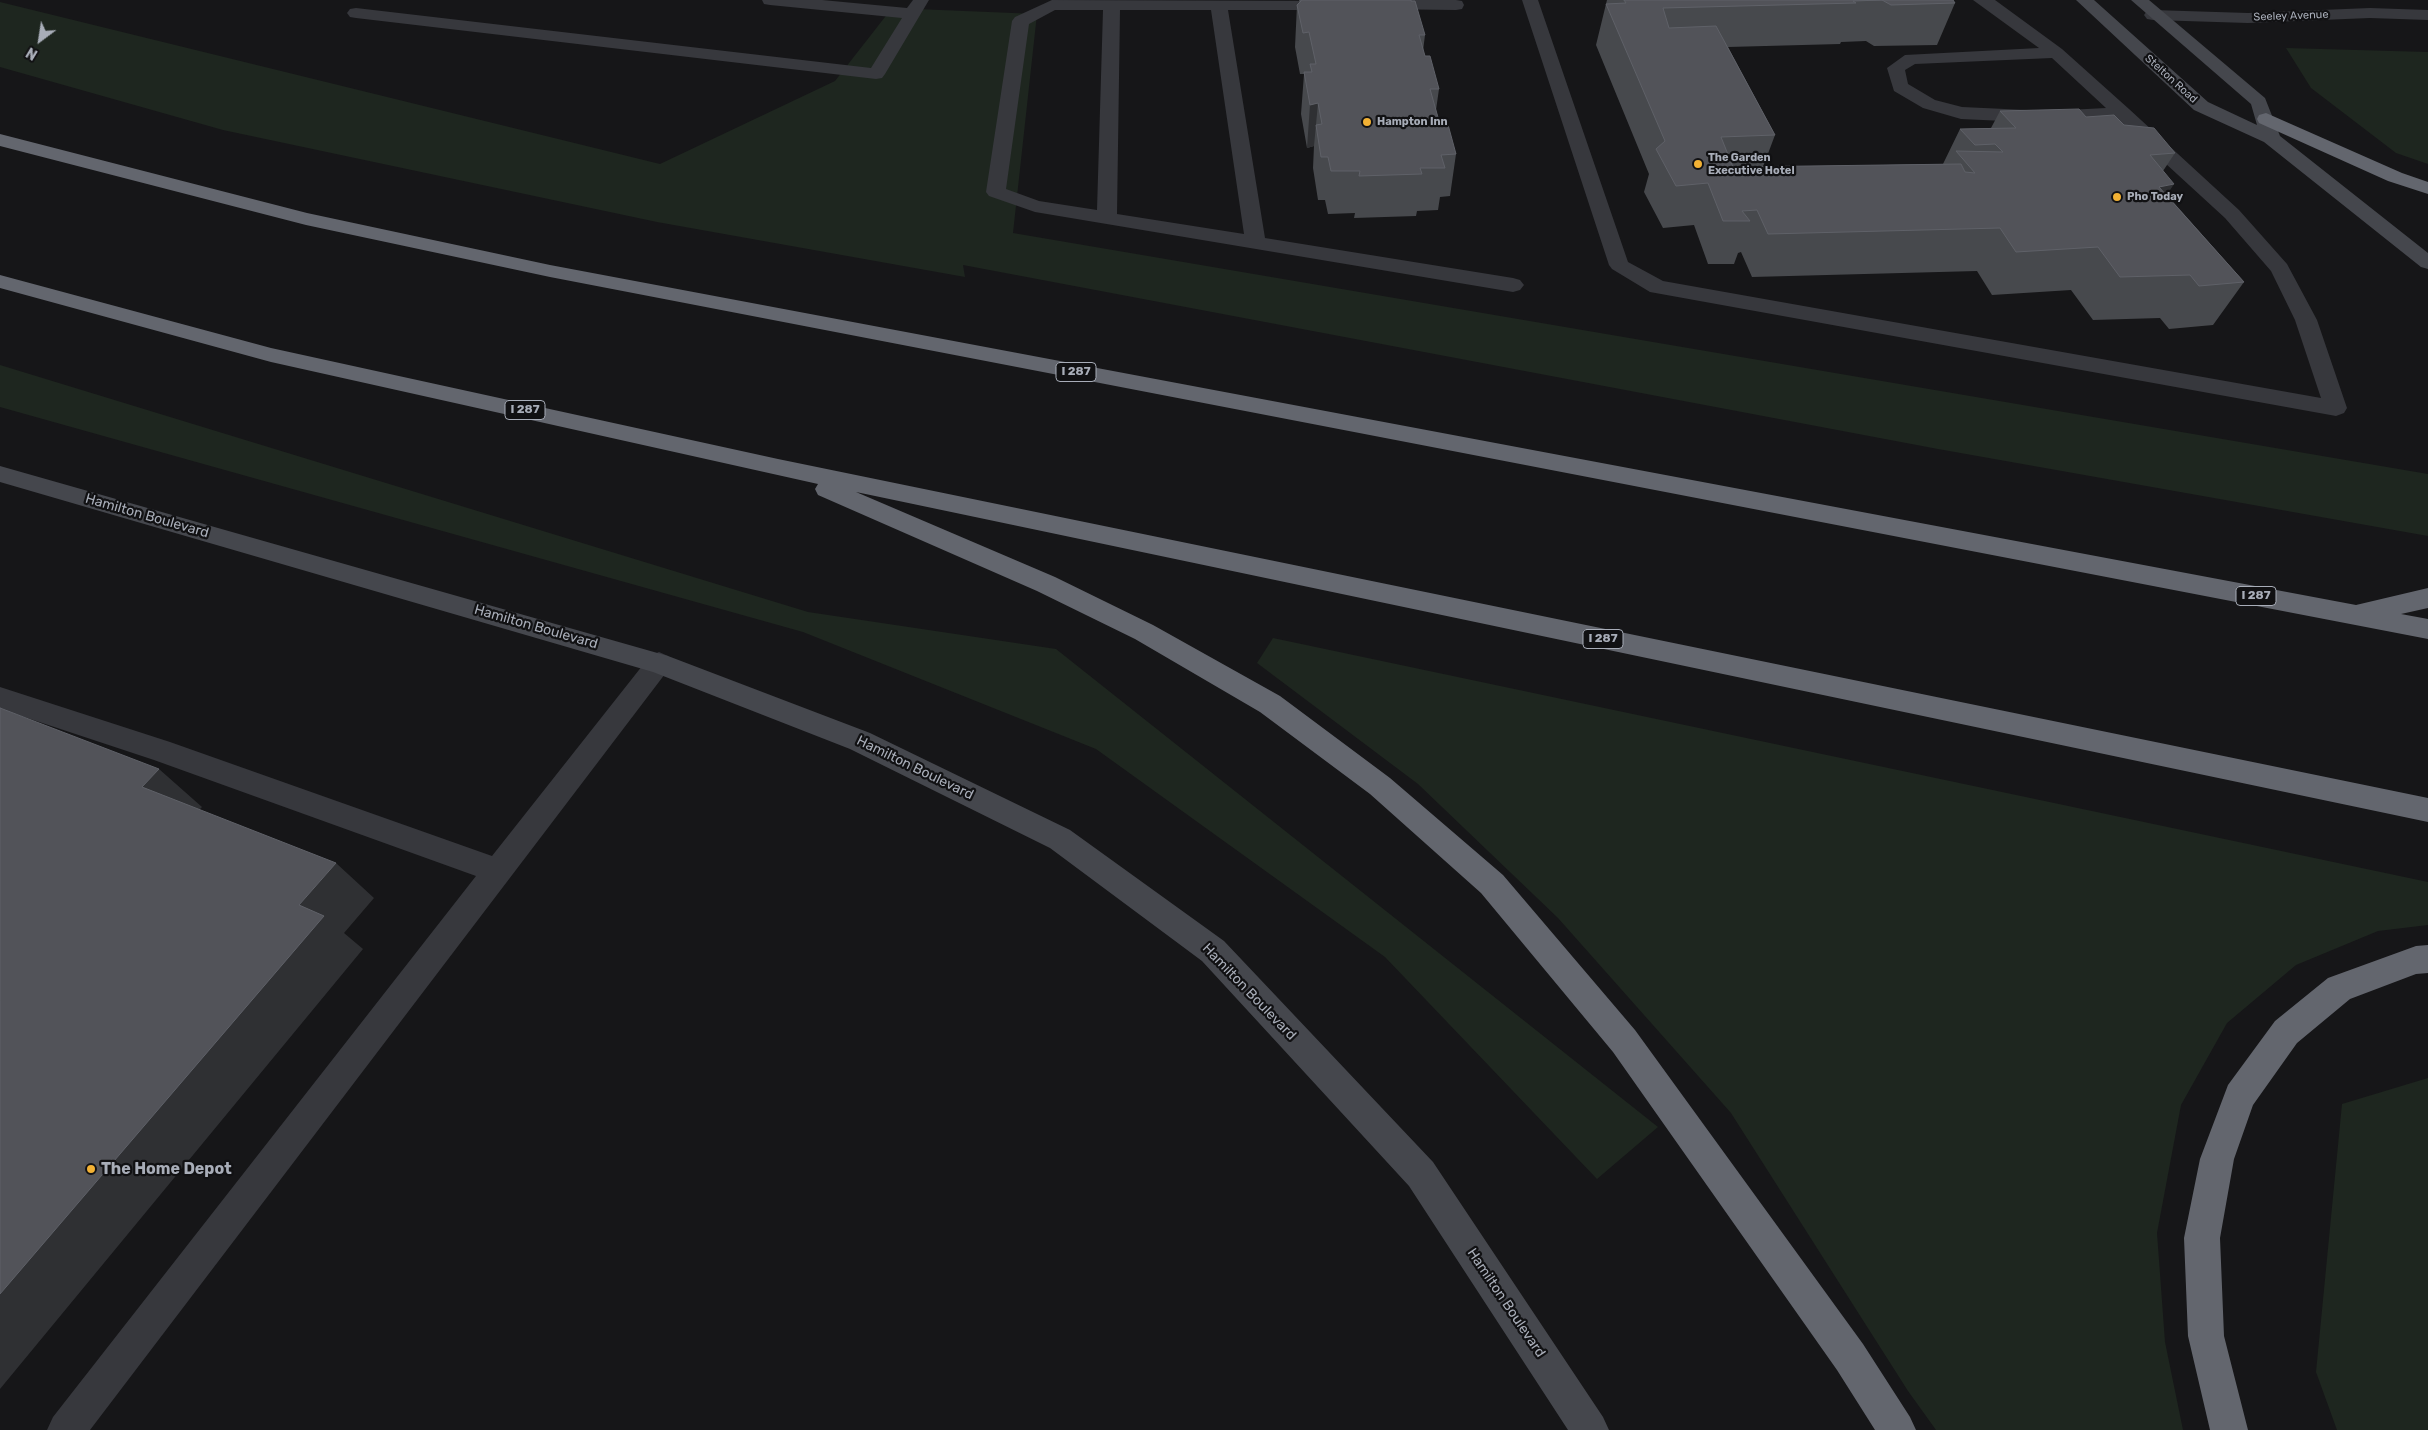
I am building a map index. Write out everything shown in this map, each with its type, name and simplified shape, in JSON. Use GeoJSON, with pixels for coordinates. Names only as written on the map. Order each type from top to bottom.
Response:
{"type":"FeatureCollection","features":[{"type":"Feature","properties":{"kind":"highway"},"geometry":{"type":"LineString","coordinates":[[2268,128],[2428,188]]}},
{"type":"Feature","properties":{"kind":"highway","name":"I 287"},"geometry":{"type":"LineString","coordinates":[[0,140],[306,219],[550,271],[2428,629]]}},
{"type":"Feature","properties":{"kind":"highway","name":"I 287"},"geometry":{"type":"LineString","coordinates":[[0,281],[271,355],[778,467],[2428,810]]}},
{"type":"Feature","properties":{"kind":"highway"},"geometry":{"type":"LineString","coordinates":[[778,467],[1046,584],[1144,632],[1270,704],[1380,786],[1492,884],[1624,1041],[1850,1357],[1897,1430]]}},
{"type":"Feature","properties":{"kind":"highway"},"geometry":{"type":"LineString","coordinates":[[2354,615],[2428,598]]}},
{"type":"Feature","properties":{"kind":"highway"},"geometry":{"type":"LineString","coordinates":[[2229,1430],[2206,1336],[2202,1238],[2217,1159],[2240,1096],[2286,1032],[2339,988],[2416,960],[2428,959]]}},
{"type":"Feature","properties":{"kind":"street"},"geometry":{"type":"LineString","coordinates":[[371,0],[356,13],[876,74],[917,7],[770,0]]}},
{"type":"Feature","properties":{"kind":"street"},"geometry":{"type":"LineString","coordinates":[[1530,0],[1619,266],[1657,286],[2336,408],[2306,320],[2280,269],[2232,214],[2056,53],[1987,2],[1981,0]]}},
{"type":"Feature","properties":{"kind":"street","name":"Stelton Road"},"geometry":{"type":"LineString","coordinates":[[2084,0],[2201,106],[2268,128],[2428,262]]}},
{"type":"Feature","properties":{"kind":"street","name":"Stelton Road"},"geometry":{"type":"LineString","coordinates":[[2139,0],[2153,15],[2259,102],[2268,128]]}},
{"type":"Feature","properties":{"kind":"street"},"geometry":{"type":"LineString","coordinates":[[1456,5],[1219,3],[1052,6],[1021,21],[996,192],[1035,206],[1513,286]]}},
{"type":"Feature","properties":{"kind":"street"},"geometry":{"type":"LineString","coordinates":[[1219,3],[1255,242]]}},
{"type":"Feature","properties":{"kind":"street"},"geometry":{"type":"LineString","coordinates":[[1107,218],[1112,5]]}},
{"type":"Feature","properties":{"kind":"street","name":"Seeley Avenue"},"geometry":{"type":"LineString","coordinates":[[2153,15],[2248,18],[2370,14],[2428,16]]}},
{"type":"Feature","properties":{"kind":"street"},"geometry":{"type":"LineString","coordinates":[[2056,53],[1911,59],[1896,68],[1900,86],[1928,104],[1961,113],[2048,117],[2122,113]]}},
{"type":"Feature","properties":{"kind":"street","name":"Hamilton Boulevard"},"geometry":{"type":"LineString","coordinates":[[0,474],[659,662],[860,741],[1060,839],[1213,951],[1421,1174],[1590,1430]]}},
{"type":"Feature","properties":{"kind":"street"},"geometry":{"type":"LineString","coordinates":[[66,1430],[659,662]]}},
{"type":"Feature","properties":{"kind":"street"},"geometry":{"type":"LineString","coordinates":[[0,698],[170,754],[498,871]]}},
{"type":"Feature","properties":{"kind":"shaded area"},"geometry":{"type":"Polygon","coordinates":[[[0,2],[660,164],[835,81],[892,8],[1037,14],[1013,233],[2428,474],[2428,536],[1938,449],[963,265],[965,277],[657,222],[223,130],[0,67],[0,2]]]}},
{"type":"Feature","properties":{"kind":"shaded area"},"geometry":{"type":"Polygon","coordinates":[[[2286,48],[2428,52],[2428,164],[2396,153],[2311,88],[2286,48]]]}},
{"type":"Feature","properties":{"kind":"shaded area"},"geometry":{"type":"Polygon","coordinates":[[[0,365],[808,612],[1056,649],[1658,1127],[1597,1179],[1385,957],[1096,749],[803,632],[0,407],[0,365]]]}},
{"type":"Feature","properties":{"kind":"shaded area"},"geometry":{"type":"Polygon","coordinates":[[[1273,638],[2428,882],[2428,925],[2378,931],[2296,965],[2227,1023],[2181,1105],[2157,1233],[2165,1342],[2183,1430],[1936,1430],[1908,1391],[1731,1113],[1558,918],[1418,784],[1257,663],[1273,638]]]}},
{"type":"Feature","properties":{"kind":"shaded area"},"geometry":{"type":"Polygon","coordinates":[[[2428,1078],[2428,1430],[2337,1430],[2316,1372],[2342,1104],[2428,1078]]]}},
{"type":"Feature","properties":{"kind":"building","name":"Hampton Inn"},"geometry":{"type":"Polygon","coordinates":[[[1301,0],[1415,1],[1425,35],[1419,35],[1425,56],[1430,56],[1439,89],[1430,89],[1439,121],[1447,121],[1456,154],[1441,155],[1445,168],[1420,168],[1422,174],[1359,176],[1360,171],[1331,171],[1328,157],[1321,157],[1316,125],[1322,124],[1318,103],[1310,105],[1304,72],[1312,72],[1310,64],[1316,64],[1309,32],[1303,33],[1297,5],[1301,0]]]}},
{"type":"Feature","properties":{"kind":"building"},"geometry":{"type":"Polygon","coordinates":[[[1624,0],[1882,0],[1853,1],[1856,3],[1663,8],[1669,28],[1716,26],[1775,135],[1721,137],[1733,167],[1961,164],[1965,172],[1975,173],[1956,151],[2003,152],[1995,144],[1975,145],[1960,129],[2016,128],[2000,111],[2079,109],[2086,117],[2114,115],[2124,125],[2154,128],[2175,153],[2150,155],[2174,184],[2159,187],[2244,282],[2199,286],[2190,275],[2120,277],[2098,247],[2016,252],[2000,228],[1768,234],[1757,210],[1742,211],[1750,221],[1723,221],[1708,183],[1676,186],[1656,149],[1665,141],[1606,4],[1626,3],[1624,0]]]}},
{"type":"Feature","properties":{"kind":"building"},"geometry":{"type":"Polygon","coordinates":[[[1882,0],[1953,0],[1955,3],[1891,5],[1882,0]]]}},
{"type":"Feature","properties":{"kind":"building","name":"The Home Depot"},"geometry":{"type":"Polygon","coordinates":[[[0,708],[159,769],[142,787],[336,863],[299,905],[324,916],[0,1294],[0,708]]]}},
{"type":"Feature","properties":{"kind":"place","name":"Hampton Inn"},"geometry":{"type":"Point","coordinates":[1367,122]}},
{"type":"Feature","properties":{"kind":"place","name":"The Garden Executive Hotel"},"geometry":{"type":"Point","coordinates":[1698,164]}},
{"type":"Feature","properties":{"kind":"place","name":"Pho Today"},"geometry":{"type":"Point","coordinates":[2117,197]}},
{"type":"Feature","properties":{"kind":"place","name":"The Home Depot"},"geometry":{"type":"Point","coordinates":[91,1169]}}]}
